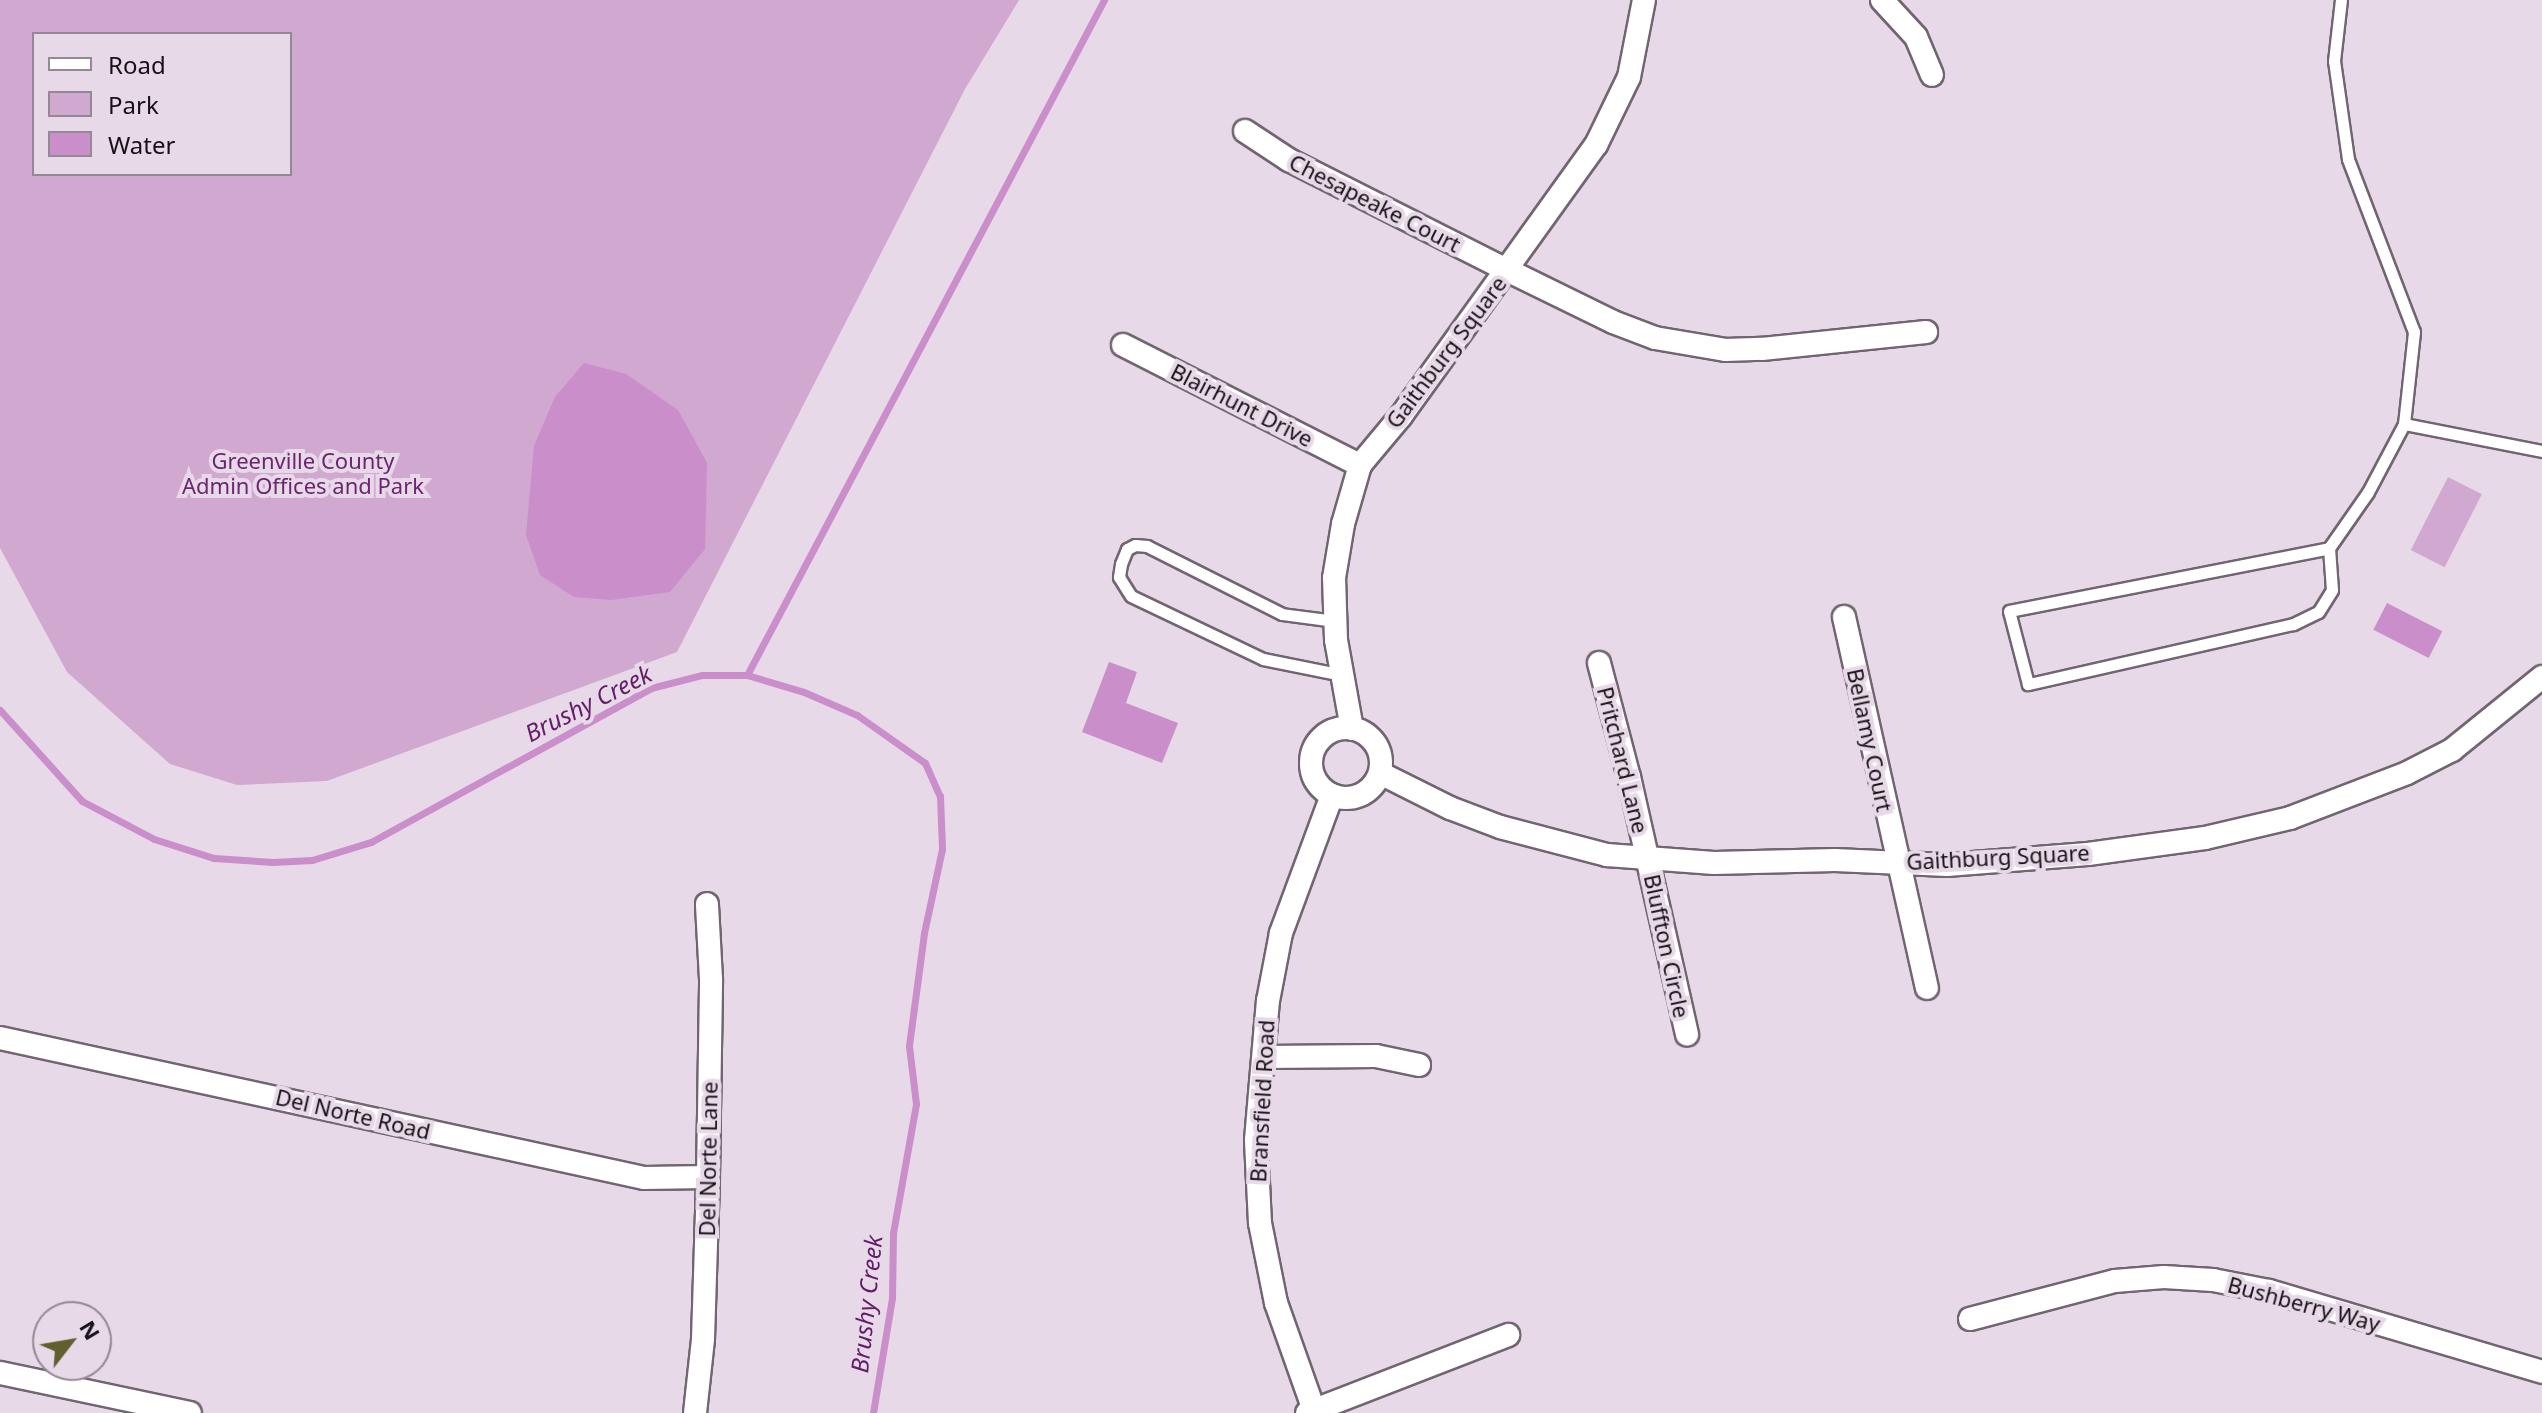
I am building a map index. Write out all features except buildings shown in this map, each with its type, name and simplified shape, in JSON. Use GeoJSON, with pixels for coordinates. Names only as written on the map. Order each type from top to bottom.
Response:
{"type":"FeatureCollection","features":[{"type":"Feature","properties":{"kind":"street","name":"Gaithburg Square"},"geometry":{"type":"LineString","coordinates":[[1352,729],[1335,621],[1337,551],[1360,465],[1507,270],[1610,121],[1629,77],[1644,0]]}},
{"type":"Feature","properties":{"kind":"street"},"geometry":{"type":"LineString","coordinates":[[1882,0],[1916,37],[1932,75]]}},
{"type":"Feature","properties":{"kind":"street","name":"Chesapeake Court"},"geometry":{"type":"LineString","coordinates":[[1245,131],[1289,160],[1613,322],[1692,346],[1762,349],[1926,332]]}},
{"type":"Feature","properties":{"kind":"street","name":"Blairhunt Drive"},"geometry":{"type":"LineString","coordinates":[[1123,345],[1360,465]]}},
{"type":"Feature","properties":{"kind":"street","name":"Bellamy Court"},"geometry":{"type":"LineString","coordinates":[[1844,617],[1927,988]]}},
{"type":"Feature","properties":{"kind":"street","name":"Pritchard Lane"},"geometry":{"type":"LineString","coordinates":[[1599,663],[1648,858]]}},
{"type":"Feature","properties":{"kind":"street","name":"Gaithburg Square"},"geometry":{"type":"LineString","coordinates":[[1380,773],[1450,808],[1542,841],[1607,855],[1714,863],[1835,860],[1947,865],[2088,854],[2205,838],[2290,818],[2407,773],[2452,750],[2542,677]]}},
{"type":"Feature","properties":{"kind":"street"},"geometry":{"type":"LineString","coordinates":[[1352,729],[1372,740],[1379,750],[1380,773],[1370,789],[1361,795],[1342,798],[1332,795],[1316,780],[1312,770],[1314,748],[1330,731],[1352,729]]}},
{"type":"Feature","properties":{"kind":"street","name":"Bransfield Road"},"geometry":{"type":"LineString","coordinates":[[1311,1412],[1276,1303],[1260,1223],[1256,1140],[1268,1001],[1281,933],[1332,795]]}},
{"type":"Feature","properties":{"kind":"street","name":"Bluffton Circle"},"geometry":{"type":"LineString","coordinates":[[1648,858],[1687,1035]]}},
{"type":"Feature","properties":{"kind":"street","name":"Del Norte Lane"},"geometry":{"type":"LineString","coordinates":[[695,1413],[703,1339],[708,1177],[711,979],[707,904]]}},
{"type":"Feature","properties":{"kind":"street","name":"Del Norte Road"},"geometry":{"type":"LineString","coordinates":[[0,1038],[644,1178],[708,1177]]}},
{"type":"Feature","properties":{"kind":"street"},"geometry":{"type":"LineString","coordinates":[[1264,1057],[1376,1056],[1419,1065]]}},
{"type":"Feature","properties":{"kind":"street","name":"Bushberry Way"},"geometry":{"type":"LineString","coordinates":[[1970,1319],[2115,1281],[2164,1277],[2213,1280],[2269,1291],[2542,1372]]}},
{"type":"Feature","properties":{"kind":"street"},"geometry":{"type":"LineString","coordinates":[[1311,1412],[1508,1335]]}},
{"type":"Feature","properties":{"kind":"street"},"geometry":{"type":"LineString","coordinates":[[0,1373],[190,1413]]}},
{"type":"Feature","properties":{"kind":"lane"},"geometry":{"type":"LineString","coordinates":[[2329,548],[2009,611],[2028,684],[2293,624],[2318,612],[2332,590],[2329,548],[2368,492],[2404,424],[2414,332],[2348,159],[2334,61],[2341,0]]}},
{"type":"Feature","properties":{"kind":"lane"},"geometry":{"type":"LineString","coordinates":[[2404,424],[2542,451]]}},
{"type":"Feature","properties":{"kind":"lane"},"geometry":{"type":"LineString","coordinates":[[1335,621],[1282,614],[1147,546],[1135,545],[1127,549],[1121,564],[1119,577],[1131,596],[1263,659],[1342,675]]}},
{"type":"Feature","properties":{"kind":"green space","name":"Greenville County Admin Offices and Park"},"geometry":{"type":"Polygon","coordinates":[[[0,0],[1019,0],[965,89],[677,652],[327,781],[237,785],[170,764],[67,672],[0,548],[0,0]]]}},
{"type":"Feature","properties":{"kind":"green space"},"geometry":{"type":"Polygon","coordinates":[[[2448,477],[2482,494],[2445,567],[2411,550],[2448,477]]]}},
{"type":"Feature","properties":{"kind":"water"},"geometry":{"type":"Polygon","coordinates":[[[584,363],[626,374],[678,410],[707,463],[705,549],[670,592],[611,600],[574,597],[540,575],[526,535],[534,446],[555,397],[584,363]]]}},
{"type":"Feature","properties":{"kind":"water"},"geometry":{"type":"Polygon","coordinates":[[[2387,603],[2442,631],[2429,658],[2373,630],[2387,603]]]}},
{"type":"Feature","properties":{"kind":"water"},"geometry":{"type":"Polygon","coordinates":[[[1109,662],[1137,672],[1126,703],[1178,723],[1162,763],[1082,732],[1109,662]]]}},
{"type":"Feature","properties":{"kind":"waterway"},"geometry":{"type":"LineString","coordinates":[[747,675],[1104,0]]}},
{"type":"Feature","properties":{"kind":"waterway","name":"Brushy Creek"},"geometry":{"type":"LineString","coordinates":[[0,710],[82,801],[154,839],[214,858],[273,862],[312,860],[371,842],[651,688],[702,675],[747,675],[804,692],[857,715],[925,763],[940,796],[942,849],[924,933],[909,1046],[916,1104],[893,1233],[892,1298],[873,1413]]}}]}
